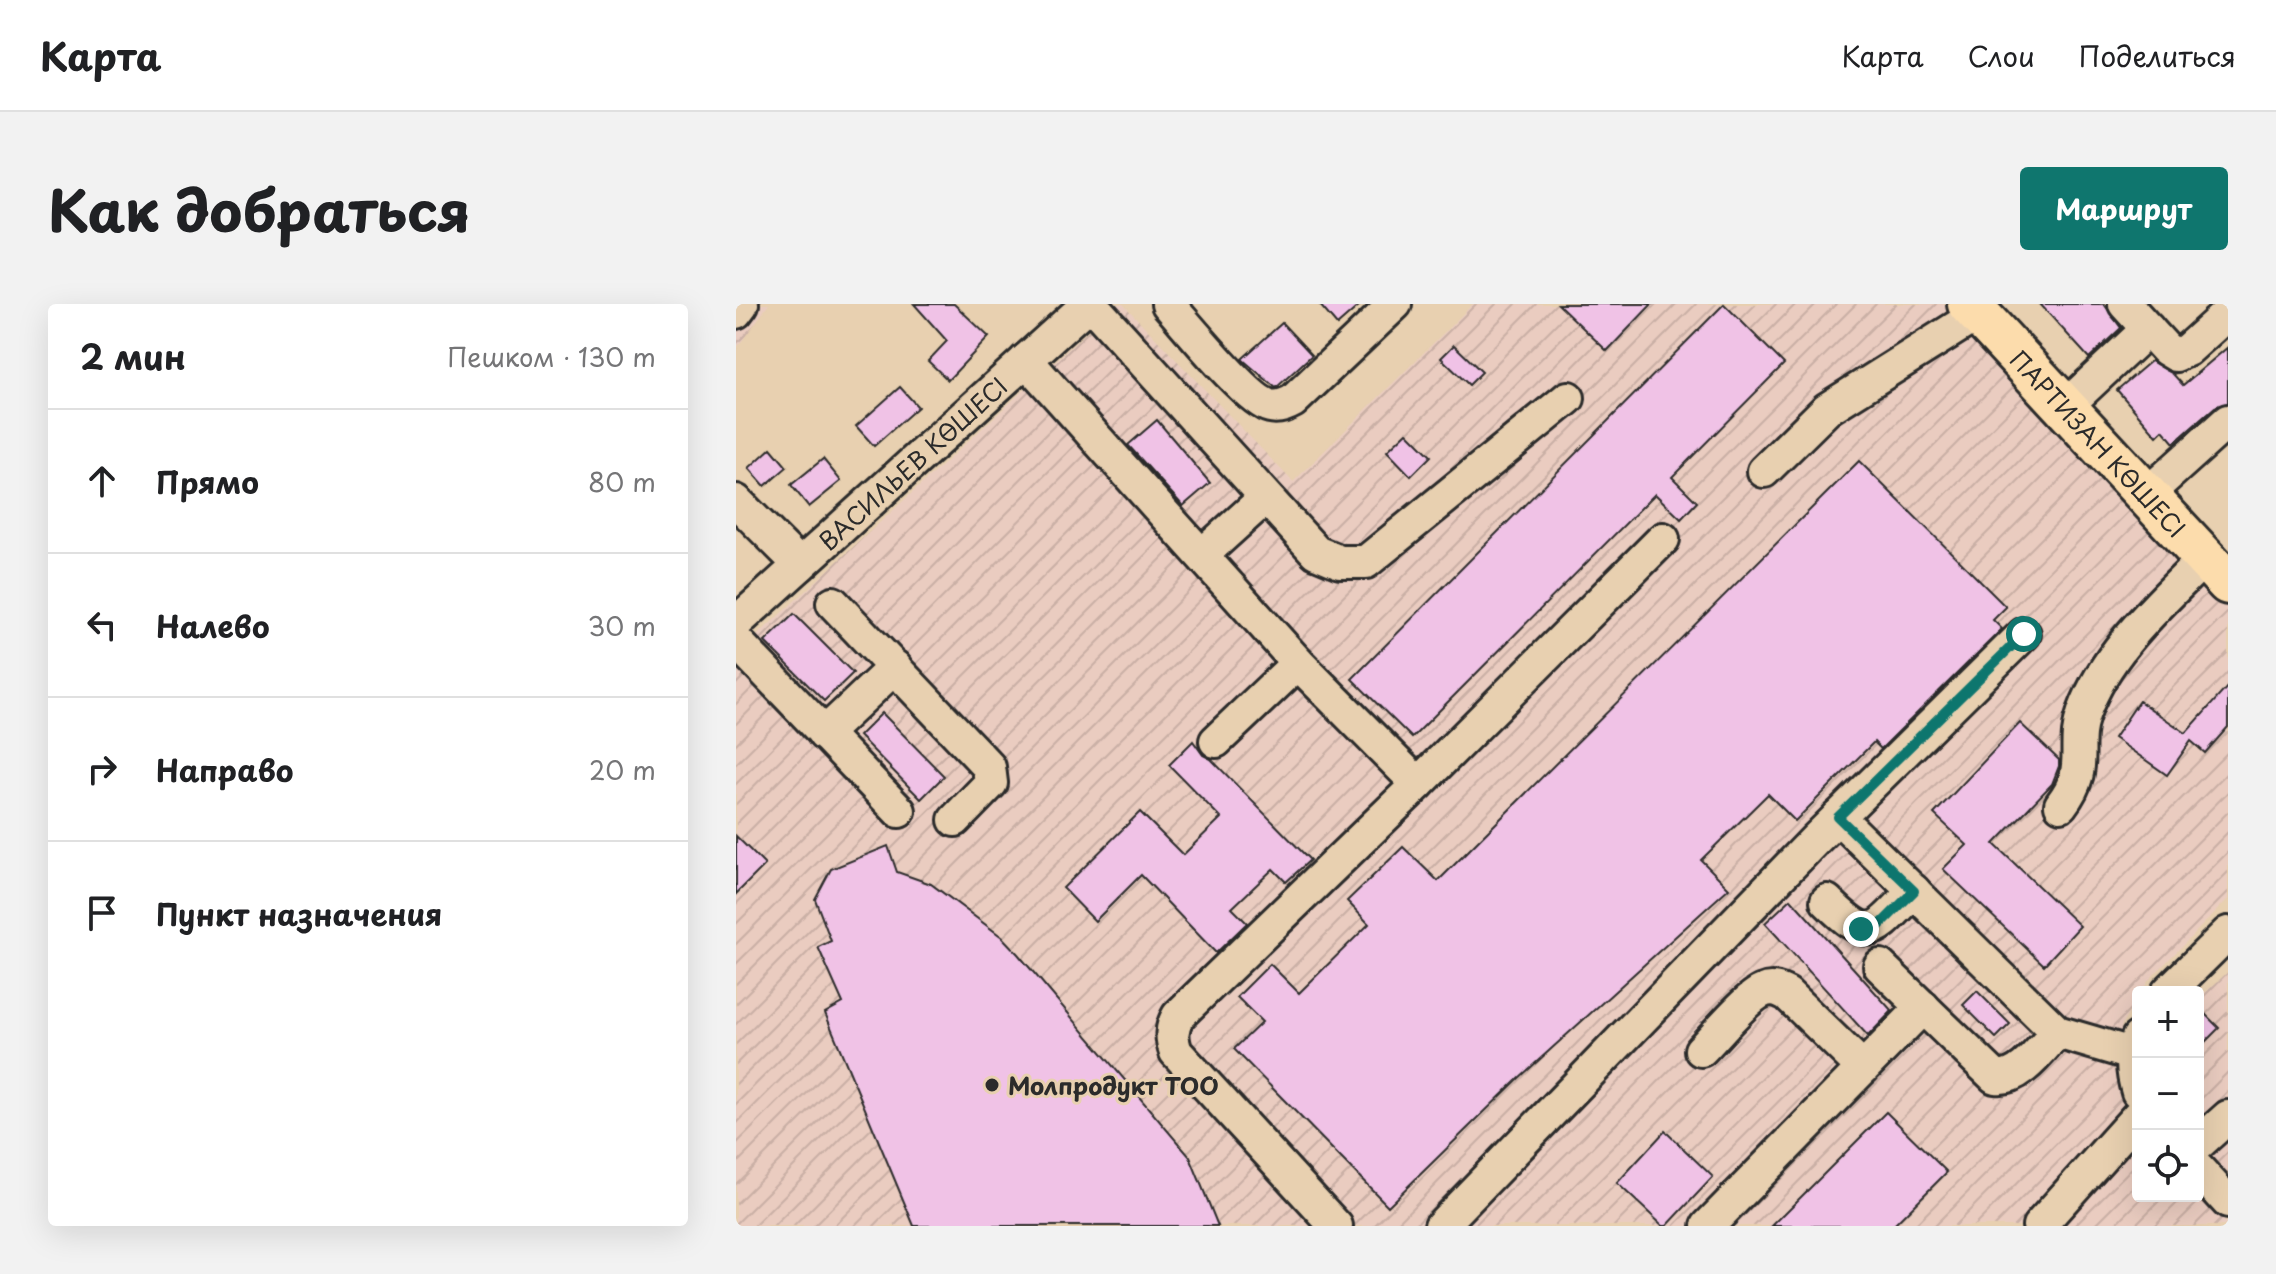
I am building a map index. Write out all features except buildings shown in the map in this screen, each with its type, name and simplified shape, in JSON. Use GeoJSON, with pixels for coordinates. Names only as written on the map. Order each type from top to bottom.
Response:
{"type":"FeatureCollection","features":[{"type":"Feature","properties":{"kind":"main road","name":"ПАРТИЗАН КӨШЕСІ"},"geometry":{"type":"LineString","coordinates":[[1973,309],[2217,570]]}},
{"type":"Feature","properties":{"kind":"street"},"geometry":{"type":"LineString","coordinates":[[736,312],[742,304]]}},
{"type":"Feature","properties":{"kind":"street"},"geometry":{"type":"LineString","coordinates":[[1089,304],[1316,552],[1340,562],[1366,562],[1568,398]]}},
{"type":"Feature","properties":{"kind":"street","name":"ВАСИЛЬЕВ КӨШЕСІ"},"geometry":{"type":"LineString","coordinates":[[736,623],[1089,304]]}},
{"type":"Feature","properties":{"kind":"street"},"geometry":{"type":"LineString","coordinates":[[1168,304],[1250,394],[1271,407],[1293,401],[1395,304]]}},
{"type":"Feature","properties":{"kind":"street"},"geometry":{"type":"LineString","coordinates":[[2125,304],[2166,349],[2176,355],[2187,350],[2228,313]]}},
{"type":"Feature","properties":{"kind":"street"},"geometry":{"type":"LineString","coordinates":[[1764,471],[1827,409],[1973,309]]}},
{"type":"Feature","properties":{"kind":"street"},"geometry":{"type":"LineString","coordinates":[[2066,406],[2148,329]]}},
{"type":"Feature","properties":{"kind":"street"},"geometry":{"type":"LineString","coordinates":[[1026,360],[1298,663],[1418,784]]}},
{"type":"Feature","properties":{"kind":"street"},"geometry":{"type":"LineString","coordinates":[[2147,494],[2228,421]]}},
{"type":"Feature","properties":{"kind":"street"},"geometry":{"type":"LineString","coordinates":[[1202,555],[1265,498]]}},
{"type":"Feature","properties":{"kind":"street"},"geometry":{"type":"LineString","coordinates":[[736,501],[800,565]]}},
{"type":"Feature","properties":{"kind":"street"},"geometry":{"type":"LineString","coordinates":[[1336,1226],[1176,1052],[1173,1024],[1663,539]]}},
{"type":"Feature","properties":{"kind":"street"},"geometry":{"type":"LineString","coordinates":[[2061,805],[2073,789],[2079,773],[2080,725],[2085,709],[2115,655],[2217,570]]}},
{"type":"Feature","properties":{"kind":"street"},"geometry":{"type":"LineString","coordinates":[[833,603],[983,759],[992,774],[987,790],[955,820]]}},
{"type":"Feature","properties":{"kind":"street"},"geometry":{"type":"LineString","coordinates":[[1441,1226],[1838,817],[2024,634]]}},
{"type":"Feature","properties":{"kind":"street"},"geometry":{"type":"LineString","coordinates":[[736,641],[899,811]]}},
{"type":"Feature","properties":{"kind":"street"},"geometry":{"type":"LineString","coordinates":[[1216,741],[1298,663]]}},
{"type":"Feature","properties":{"kind":"street"},"geometry":{"type":"LineString","coordinates":[[824,734],[895,667]]}},
{"type":"Feature","properties":{"kind":"street"},"geometry":{"type":"LineString","coordinates":[[1838,817],[2057,1032],[2132,1062]]}},
{"type":"Feature","properties":{"kind":"street"},"geometry":{"type":"LineString","coordinates":[[1827,901],[1854,926],[1871,929],[1879,926],[1914,891]]}},
{"type":"Feature","properties":{"kind":"street"},"geometry":{"type":"LineString","coordinates":[[2174,986],[2228,933]]}},
{"type":"Feature","properties":{"kind":"street"},"geometry":{"type":"LineString","coordinates":[[1880,966],[1987,1071],[2000,1078],[2016,1074],[2057,1032]]}},
{"type":"Feature","properties":{"kind":"street"},"geometry":{"type":"LineString","coordinates":[[1701,1050],[1755,996],[1770,989],[1779,989],[1863,1068]]}},
{"type":"Feature","properties":{"kind":"street"},"geometry":{"type":"LineString","coordinates":[[1708,1226],[1923,1007]]}},
{"type":"Feature","properties":{"kind":"street"},"geometry":{"type":"LineString","coordinates":[[2204,1139],[2228,1117]]}},
{"type":"Feature","properties":{"kind":"street"},"geometry":{"type":"LineString","coordinates":[[2039,1226],[2132,1123]]}},
{"type":"Feature","properties":{"kind":"street"},"geometry":{"type":"LineString","coordinates":[[2204,1176],[2228,1202]]}},
{"type":"Feature","properties":{"kind":"shaded area"},"geometry":{"type":"Polygon","coordinates":[[[736,304],[769,304],[736,349],[736,304]]]}},
{"type":"Feature","properties":{"kind":"shaded area"},"geometry":{"type":"Polygon","coordinates":[[[1117,304],[1123,304],[1293,482],[1473,304],[1946,304],[2228,608],[2228,899],[2145,986],[2132,986],[2132,1008],[2122,1024],[2116,1059],[2120,1093],[2132,1111],[2132,1202],[2204,1202],[2204,1199],[2228,1226],[736,1226],[736,655],[1117,304]]]}},
{"type":"Feature","properties":{"kind":"shaded area"},"geometry":{"type":"Polygon","coordinates":[[[2228,972],[2228,1174],[2204,1148],[2204,994],[2228,972]]]}},
{"type":"Feature","properties":{"kind":"place","name":"Молпродукт ТОО"},"geometry":{"type":"Point","coordinates":[992,1085]}},
{"type":"Feature","properties":{"kind":"route"},"geometry":{"type":"LineString","coordinates":[[1861,929],[1879,926],[1914,891],[1838,817],[2024,634]]}}]}
